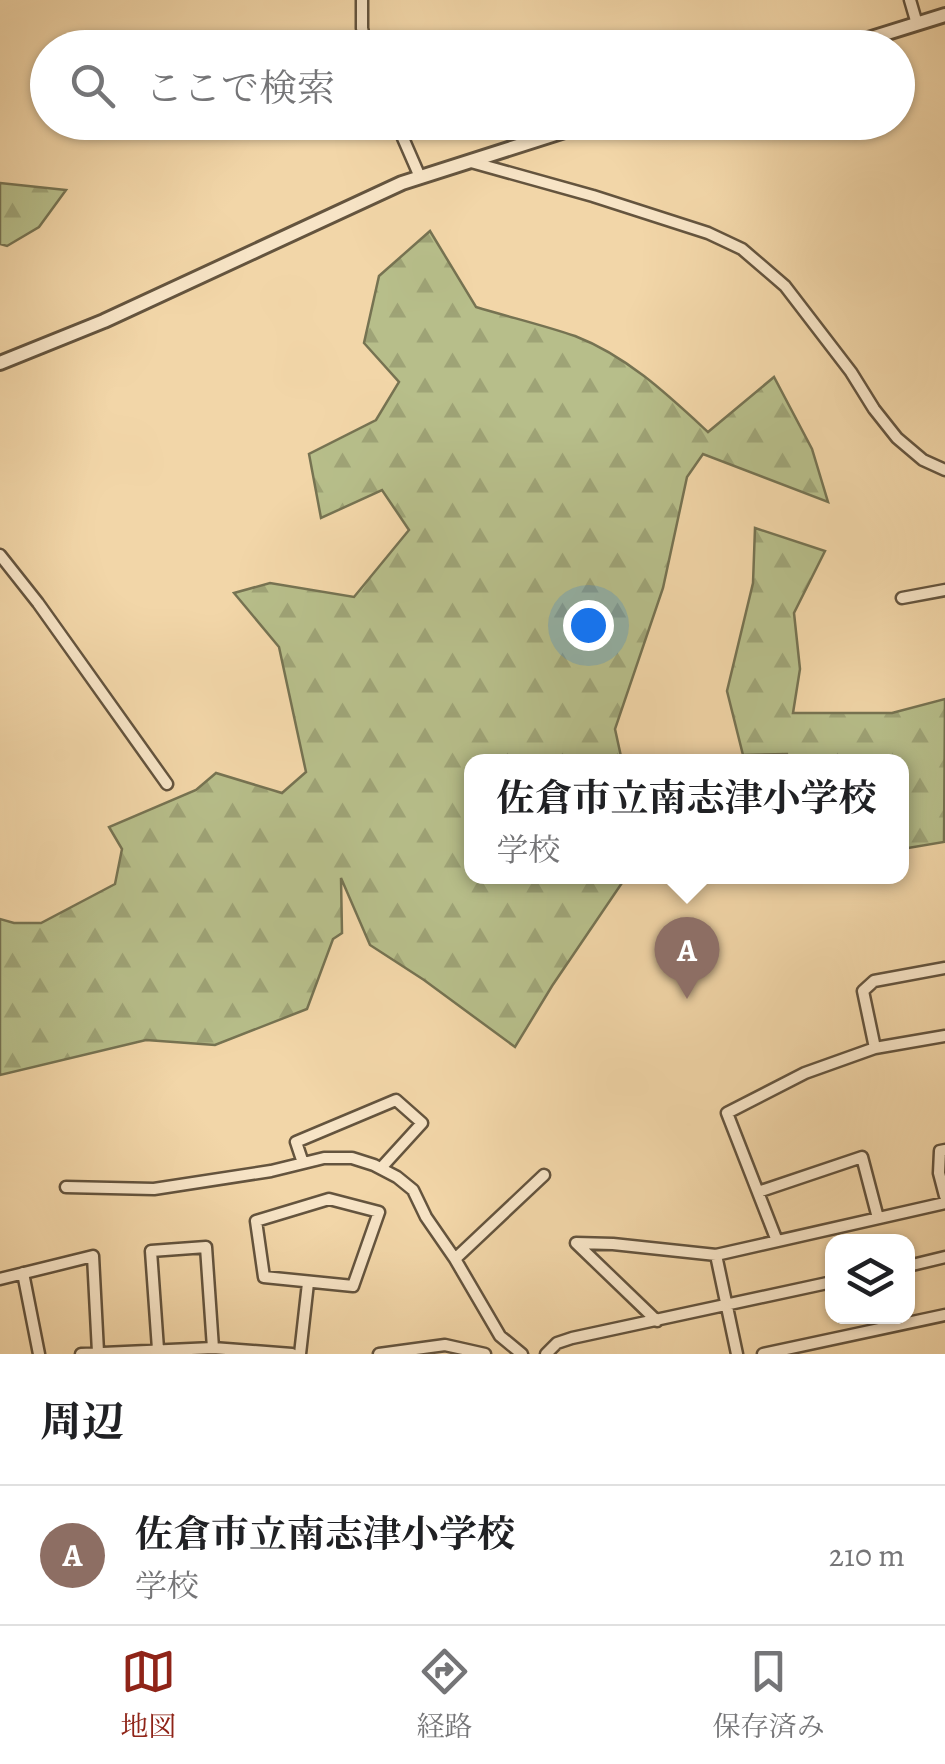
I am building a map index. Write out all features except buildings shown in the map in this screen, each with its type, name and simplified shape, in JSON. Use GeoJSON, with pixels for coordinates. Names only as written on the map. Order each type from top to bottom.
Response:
{"type":"FeatureCollection","features":[{"type":"Feature","properties":{"kind":"street"},"geometry":{"type":"LineString","coordinates":[[362,0],[362,30]]}},
{"type":"Feature","properties":{"kind":"street"},"geometry":{"type":"LineString","coordinates":[[910,0],[917,24]]}},
{"type":"Feature","properties":{"kind":"street"},"geometry":{"type":"LineString","coordinates":[[898,30],[945,15]]}},
{"type":"Feature","properties":{"kind":"street"},"geometry":{"type":"LineString","coordinates":[[404,140],[420,176]]}},
{"type":"Feature","properties":{"kind":"street"},"geometry":{"type":"LineString","coordinates":[[0,363],[104,322],[355,203],[420,176],[535,140]]}},
{"type":"Feature","properties":{"kind":"street"},"geometry":{"type":"LineString","coordinates":[[468,161],[610,201],[708,233],[742,249],[785,286],[897,438],[923,460],[945,470]]}},
{"type":"Feature","properties":{"kind":"street"},"geometry":{"type":"LineString","coordinates":[[0,555],[167,784]]}},
{"type":"Feature","properties":{"kind":"street"},"geometry":{"type":"LineString","coordinates":[[902,598],[945,590]]}},
{"type":"Feature","properties":{"kind":"street"},"geometry":{"type":"LineString","coordinates":[[876,1048],[863,990],[874,981],[945,968]]}},
{"type":"Feature","properties":{"kind":"street"},"geometry":{"type":"LineString","coordinates":[[777,1241],[727,1113],[805,1074],[876,1048],[945,1036]]}},
{"type":"Feature","properties":{"kind":"street"},"geometry":{"type":"LineString","coordinates":[[303,1163],[296,1142],[396,1100],[422,1123],[381,1168]]}},
{"type":"Feature","properties":{"kind":"street"},"geometry":{"type":"LineString","coordinates":[[657,1321],[576,1243],[716,1255],[878,1218],[945,1200],[939,1173],[940,1152],[945,1150]]}},
{"type":"Feature","properties":{"kind":"street"},"geometry":{"type":"LineString","coordinates":[[758,1192],[862,1157],[878,1218]]}},
{"type":"Feature","properties":{"kind":"street"},"geometry":{"type":"LineString","coordinates":[[66,1188],[154,1188],[271,1172],[324,1158],[352,1158],[381,1168],[414,1190],[426,1217],[500,1336],[522,1354]]}},
{"type":"Feature","properties":{"kind":"street"},"geometry":{"type":"LineString","coordinates":[[455,1258],[544,1175]]}},
{"type":"Feature","properties":{"kind":"street"},"geometry":{"type":"LineString","coordinates":[[329,1199],[379,1212],[353,1286],[308,1283],[264,1278],[256,1220],[329,1199]]}},
{"type":"Feature","properties":{"kind":"street"},"geometry":{"type":"LineString","coordinates":[[158,1349],[152,1251],[206,1248],[212,1348]]}},
{"type":"Feature","properties":{"kind":"street"},"geometry":{"type":"LineString","coordinates":[[716,1255],[738,1354]]}},
{"type":"Feature","properties":{"kind":"street"},"geometry":{"type":"LineString","coordinates":[[0,1279],[93,1256],[98,1352]]}},
{"type":"Feature","properties":{"kind":"street"},"geometry":{"type":"LineString","coordinates":[[915,1264],[945,1258]]}},
{"type":"Feature","properties":{"kind":"street"},"geometry":{"type":"LineString","coordinates":[[24,1272],[39,1354]]}},
{"type":"Feature","properties":{"kind":"street"},"geometry":{"type":"LineString","coordinates":[[81,1354],[212,1348],[296,1354],[308,1283]]}},
{"type":"Feature","properties":{"kind":"street"},"geometry":{"type":"LineString","coordinates":[[546,1354],[572,1338],[825,1283]]}},
{"type":"Feature","properties":{"kind":"street"},"geometry":{"type":"LineString","coordinates":[[763,1354],[945,1316]]}},
{"type":"Feature","properties":{"kind":"street"},"geometry":{"type":"LineString","coordinates":[[378,1354],[419,1352],[444,1345],[482,1354]]}},
{"type":"Feature","properties":{"kind":"green space"},"geometry":{"type":"Polygon","coordinates":[[[0,183],[66,190],[39,227],[7,246],[0,244],[0,183]]]}},
{"type":"Feature","properties":{"kind":"green space"},"geometry":{"type":"Polygon","coordinates":[[[430,231],[476,307],[594,344],[646,378],[708,432],[774,377],[812,449],[828,502],[703,454],[687,477],[663,588],[615,729],[620,754],[464,754],[464,884],[621,884],[515,1047],[370,945],[341,878],[342,933],[333,939],[307,1009],[215,1045],[146,1040],[0,1075],[0,919],[41,923],[115,884],[122,849],[109,827],[196,790],[216,773],[282,793],[306,772],[279,647],[234,593],[270,583],[354,597],[409,530],[382,490],[321,518],[309,454],[376,420],[399,382],[364,343],[379,276],[430,231]]]}},
{"type":"Feature","properties":{"kind":"green space"},"geometry":{"type":"Polygon","coordinates":[[[755,528],[825,551],[794,613],[800,669],[793,713],[892,713],[945,699],[944,842],[909,848],[909,754],[743,754],[727,691],[753,583],[755,528]]]}},
{"type":"Feature","properties":{"kind":"place","name":"佐倉市立南志津小学校"},"geometry":{"type":"Point","coordinates":[687,999]}}]}
